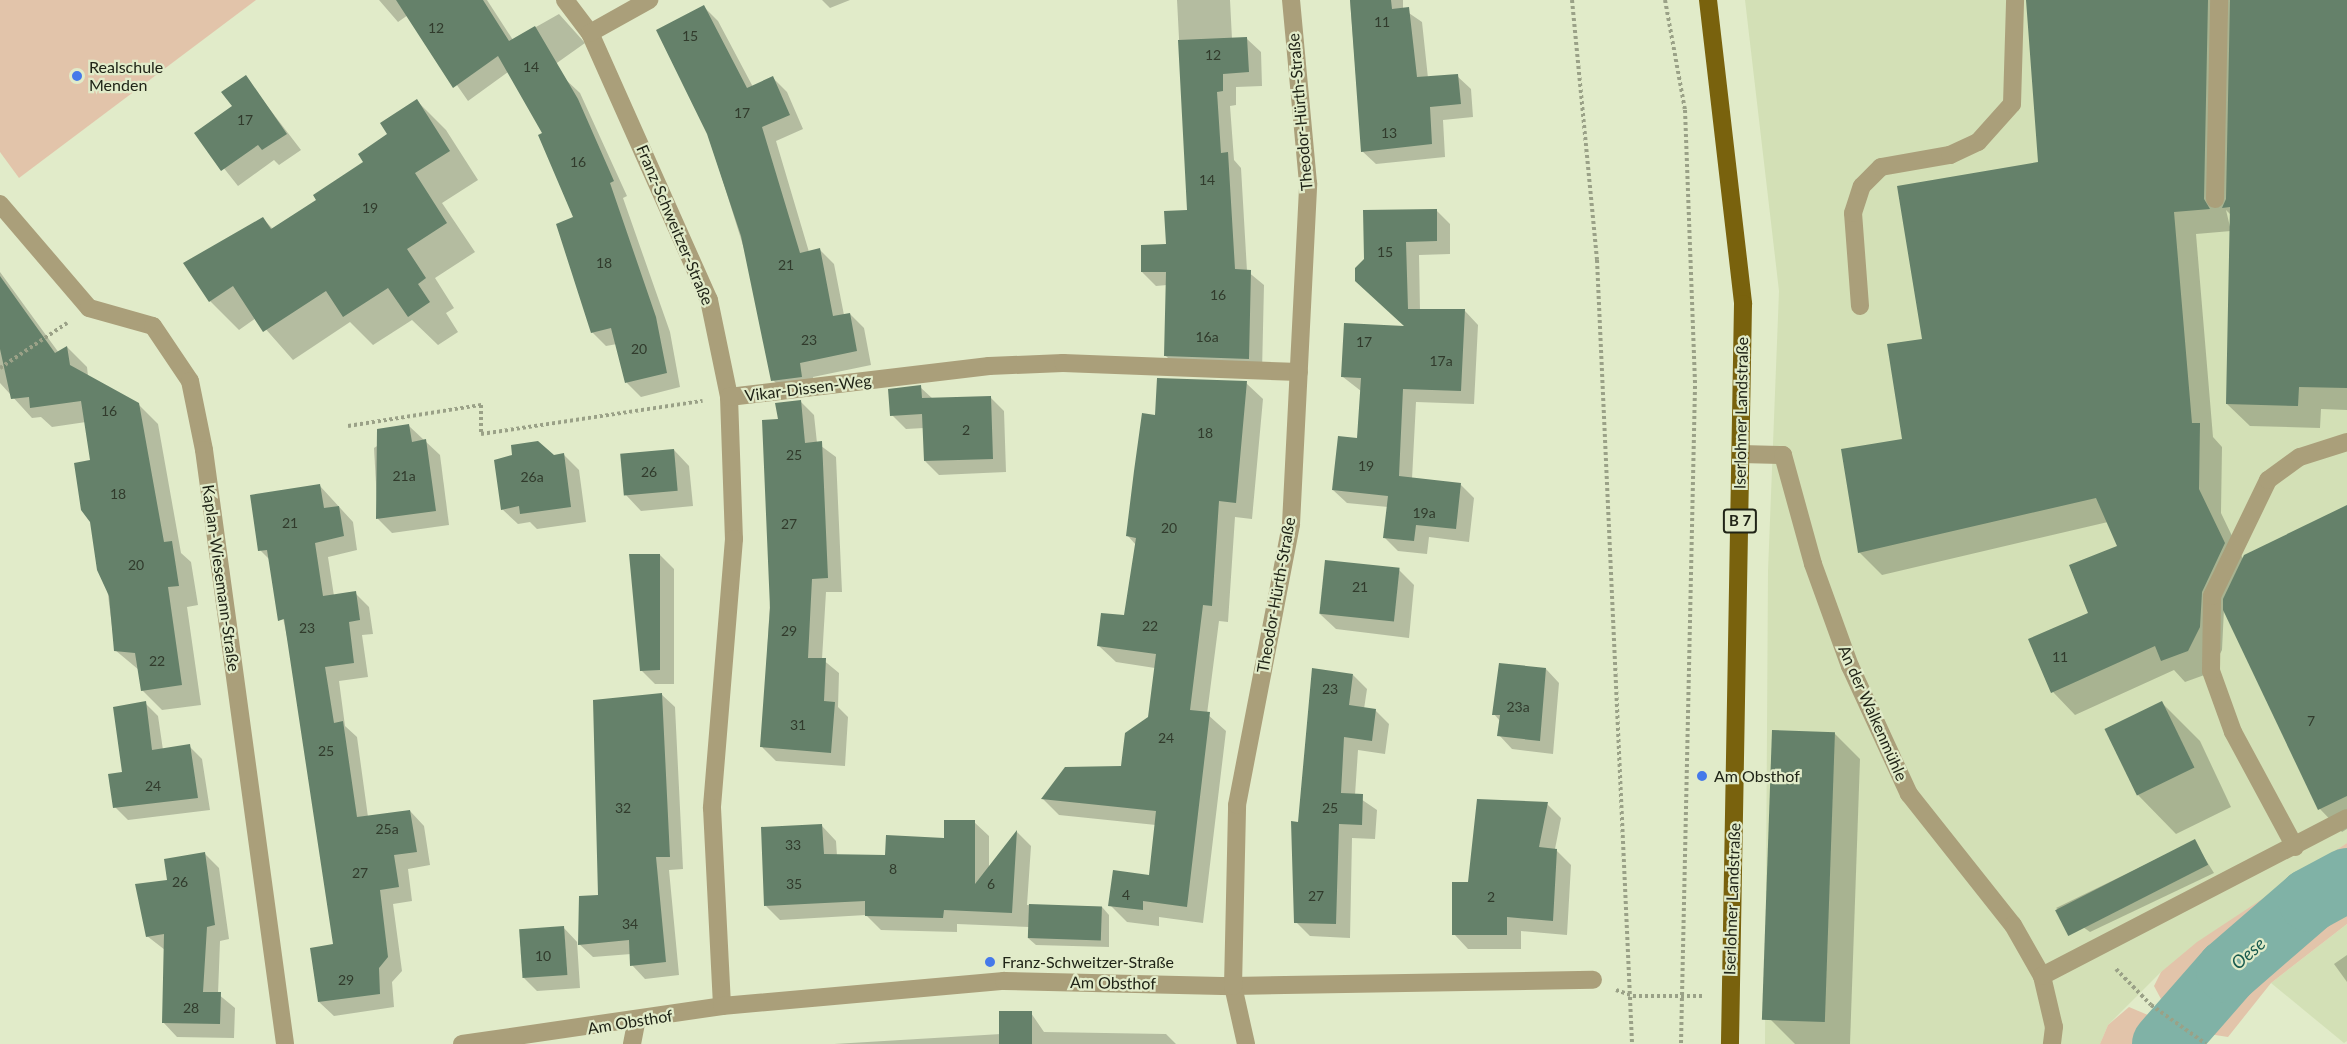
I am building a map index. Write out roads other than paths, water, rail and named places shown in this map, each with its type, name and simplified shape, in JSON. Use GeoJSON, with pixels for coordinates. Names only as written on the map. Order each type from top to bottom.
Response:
{"type":"FeatureCollection","features":[{"type":"Feature","properties":{"kind":"main road","name":"Iserlohner Landstraße"},"geometry":{"type":"LineString","coordinates":[[1708,0],[1736,204],[1743,304],[1730,1044]]}},
{"type":"Feature","properties":{"kind":"street","name":"Franz-Schweitzer-Straße"},"geometry":{"type":"LineString","coordinates":[[565,0],[591,33],[709,300],[729,398],[734,539],[712,808],[722,1006]]}},
{"type":"Feature","properties":{"kind":"street"},"geometry":{"type":"LineString","coordinates":[[591,33],[649,0]]}},
{"type":"Feature","properties":{"kind":"street","name":"Theodor-Hürth-Straße"},"geometry":{"type":"LineString","coordinates":[[1246,1044],[1233,986],[1237,805],[1291,524],[1308,183],[1291,0]]}},
{"type":"Feature","properties":{"kind":"street"},"geometry":{"type":"LineString","coordinates":[[1860,306],[1853,213],[1862,186],[1881,167],[1950,155],[1978,142],[2012,104],[2015,0]]}},
{"type":"Feature","properties":{"kind":"street"},"geometry":{"type":"LineString","coordinates":[[2215,199],[2219,0]]}},
{"type":"Feature","properties":{"kind":"street","name":"Kaplan-Wiesemann-Straße"},"geometry":{"type":"LineString","coordinates":[[0,204],[89,308],[153,326],[190,381],[204,450],[285,1044]]}},
{"type":"Feature","properties":{"kind":"street","name":"Vikar-Dissen-Weg"},"geometry":{"type":"LineString","coordinates":[[729,398],[989,366],[1063,363],[1299,372]]}},
{"type":"Feature","properties":{"kind":"street"},"geometry":{"type":"LineString","coordinates":[[2295,847],[2233,732],[2211,671],[2212,596],[2268,480],[2300,457],[2347,442]]}},
{"type":"Feature","properties":{"kind":"street","name":"An der Walkenmühle"},"geometry":{"type":"LineString","coordinates":[[1741,454],[1783,455],[1813,564],[1850,666],[1909,794],[2013,925],[2042,976],[2054,1027],[2052,1044]]}},
{"type":"Feature","properties":{"kind":"street"},"geometry":{"type":"LineString","coordinates":[[2042,976],[2295,847],[2347,818]]}},
{"type":"Feature","properties":{"kind":"street","name":"Am Obsthof"},"geometry":{"type":"LineString","coordinates":[[462,1044],[636,1023],[722,1006],[1004,981],[1233,986],[1593,980]]}},
{"type":"Feature","properties":{"kind":"street"},"geometry":{"type":"LineString","coordinates":[[632,1044],[636,1023]]}},
{"type":"Feature","properties":{"kind":"waterway","name":"Oese"},"geometry":{"type":"LineString","coordinates":[[2164,1044],[2228,971],[2310,900],[2347,880]]}},
{"type":"Feature","properties":{"kind":"place","name":"Realschule Menden"},"geometry":{"type":"Point","coordinates":[77,76]}},
{"type":"Feature","properties":{"kind":"place","name":"Am Obsthof"},"geometry":{"type":"Point","coordinates":[1702,776]}},
{"type":"Feature","properties":{"kind":"place","name":"Franz-Schweitzer-Straße"},"geometry":{"type":"Point","coordinates":[990,962]}}]}
